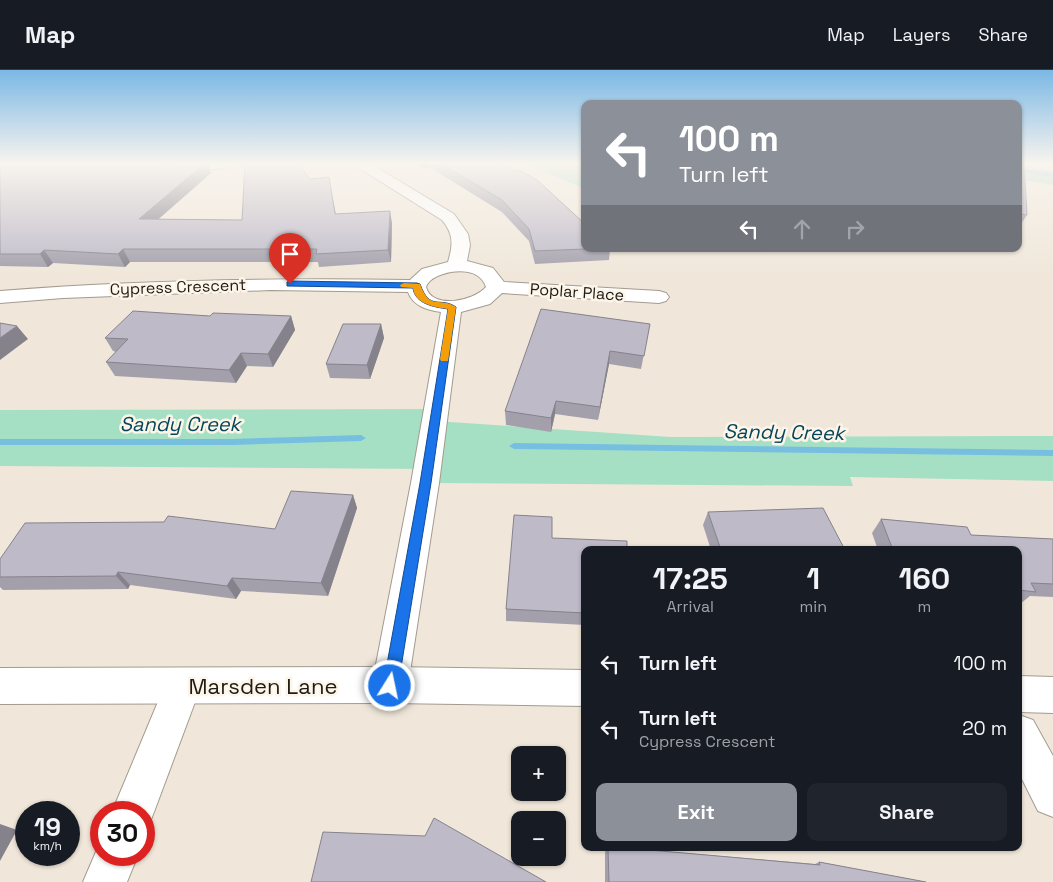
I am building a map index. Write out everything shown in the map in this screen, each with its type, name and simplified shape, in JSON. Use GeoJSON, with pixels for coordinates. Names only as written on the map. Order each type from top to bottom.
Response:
{"type":"FeatureCollection","features":[{"type":"Feature","properties":{"kind":"street"},"geometry":{"type":"LineString","coordinates":[[425,201],[448,217],[461,235],[462,247],[456,266]]}},
{"type":"Feature","properties":{"kind":"street"},"geometry":{"type":"LineString","coordinates":[[456,266],[472,267],[485,271],[494,278],[496,287],[491,295],[481,301],[468,306],[452,307],[437,305],[425,300],[418,293],[417,286],[421,278],[430,272],[456,266]]}},
{"type":"Feature","properties":{"kind":"street","name":"Cypress Crescent"},"geometry":{"type":"LineString","coordinates":[[0,297],[63,292],[271,284],[417,286]]}},
{"type":"Feature","properties":{"kind":"street","name":"Poplar Place"},"geometry":{"type":"LineString","coordinates":[[496,287],[659,297]]}},
{"type":"Feature","properties":{"kind":"street"},"geometry":{"type":"LineString","coordinates":[[390,686],[426,476],[452,307]]}},
{"type":"Feature","properties":{"kind":"street","name":"Marsden Lane"},"geometry":{"type":"LineString","coordinates":[[0,686],[581,688]]}},
{"type":"Feature","properties":{"kind":"street"},"geometry":{"type":"LineString","coordinates":[[137,801],[183,686]]}},
{"type":"Feature","properties":{"kind":"street"},"geometry":{"type":"LineString","coordinates":[[1022,694],[1053,695]]}},
{"type":"Feature","properties":{"kind":"street"},"geometry":{"type":"LineString","coordinates":[[1022,739],[1053,796]]}},
{"type":"Feature","properties":{"kind":"street"},"geometry":{"type":"LineString","coordinates":[[105,882],[112,866]]}},
{"type":"Feature","properties":{"kind":"green space"},"geometry":{"type":"Polygon","coordinates":[[[437,409],[435,421],[671,437],[1053,436],[1053,481],[850,477],[853,486],[425,483],[427,469],[0,466],[0,410],[437,409]]]}},
{"type":"Feature","properties":{"kind":"building"},"geometry":{"type":"Polygon","coordinates":[[[0,201],[160,201],[139,219],[242,220],[243,201],[333,201],[335,214],[390,211],[388,250],[316,254],[317,249],[123,249],[118,254],[44,250],[40,254],[0,254],[0,201]]]}},
{"type":"Feature","properties":{"kind":"building"},"geometry":{"type":"Polygon","coordinates":[[[503,201],[560,201],[581,220],[581,249],[535,251],[529,229],[503,201]]]}},
{"type":"Feature","properties":{"kind":"building"},"geometry":{"type":"Polygon","coordinates":[[[1022,201],[1026,201],[1027,215],[1022,214],[1022,201]]]}},
{"type":"Feature","properties":{"kind":"building"},"geometry":{"type":"Polygon","coordinates":[[[541,309],[650,324],[644,356],[610,351],[600,407],[556,401],[551,418],[505,411],[541,309]]]}},
{"type":"Feature","properties":{"kind":"building"},"geometry":{"type":"Polygon","coordinates":[[[133,311],[210,316],[213,313],[291,316],[268,354],[241,353],[229,370],[106,362],[128,339],[105,338],[133,311]]]}},
{"type":"Feature","properties":{"kind":"building"},"geometry":{"type":"Polygon","coordinates":[[[0,323],[17,326],[0,338],[0,323]]]}},
{"type":"Feature","properties":{"kind":"building"},"geometry":{"type":"Polygon","coordinates":[[[343,324],[381,324],[367,365],[326,364],[343,324]]]}},
{"type":"Feature","properties":{"kind":"building"},"geometry":{"type":"Polygon","coordinates":[[[291,491],[353,495],[321,583],[232,578],[227,586],[118,572],[116,576],[0,577],[0,559],[25,523],[164,522],[168,516],[275,529],[291,491]]]}},
{"type":"Feature","properties":{"kind":"building"},"geometry":{"type":"Polygon","coordinates":[[[823,508],[843,546],[720,546],[708,512],[823,508]]]}},
{"type":"Feature","properties":{"kind":"building"},"geometry":{"type":"Polygon","coordinates":[[[514,515],[552,517],[552,538],[627,541],[627,546],[581,546],[581,613],[506,609],[514,515]]]}},
{"type":"Feature","properties":{"kind":"building"},"geometry":{"type":"Polygon","coordinates":[[[881,519],[967,527],[971,535],[1053,539],[1053,584],[1031,583],[1036,592],[1022,590],[1022,546],[891,546],[881,519]]]}},
{"type":"Feature","properties":{"kind":"building"},"geometry":{"type":"Polygon","coordinates":[[[434,818],[511,862],[511,866],[518,866],[546,882],[311,882],[323,832],[425,836],[434,818]]]}},
{"type":"Feature","properties":{"kind":"building"},"geometry":{"type":"Polygon","coordinates":[[[608,851],[661,851],[820,865],[819,862],[926,882],[609,882],[608,851]]]}},
{"type":"Feature","properties":{"kind":"waterway","name":"Sandy Creek"},"geometry":{"type":"LineString","coordinates":[[0,442],[232,442],[361,438]]}},
{"type":"Feature","properties":{"kind":"waterway","name":"Sandy Creek"},"geometry":{"type":"LineString","coordinates":[[514,446],[1053,453]]}},
{"type":"Feature","properties":{"kind":"slow traffic"},"geometry":{"type":"LineString","coordinates":[[404,285],[417,286],[418,293],[425,300],[437,305],[452,307],[445,359]]}},
{"type":"Feature","properties":{"kind":"route"},"geometry":{"type":"LineString","coordinates":[[290,284],[417,286],[418,293],[425,300],[437,305],[452,307],[425,483],[390,686]]}}]}
